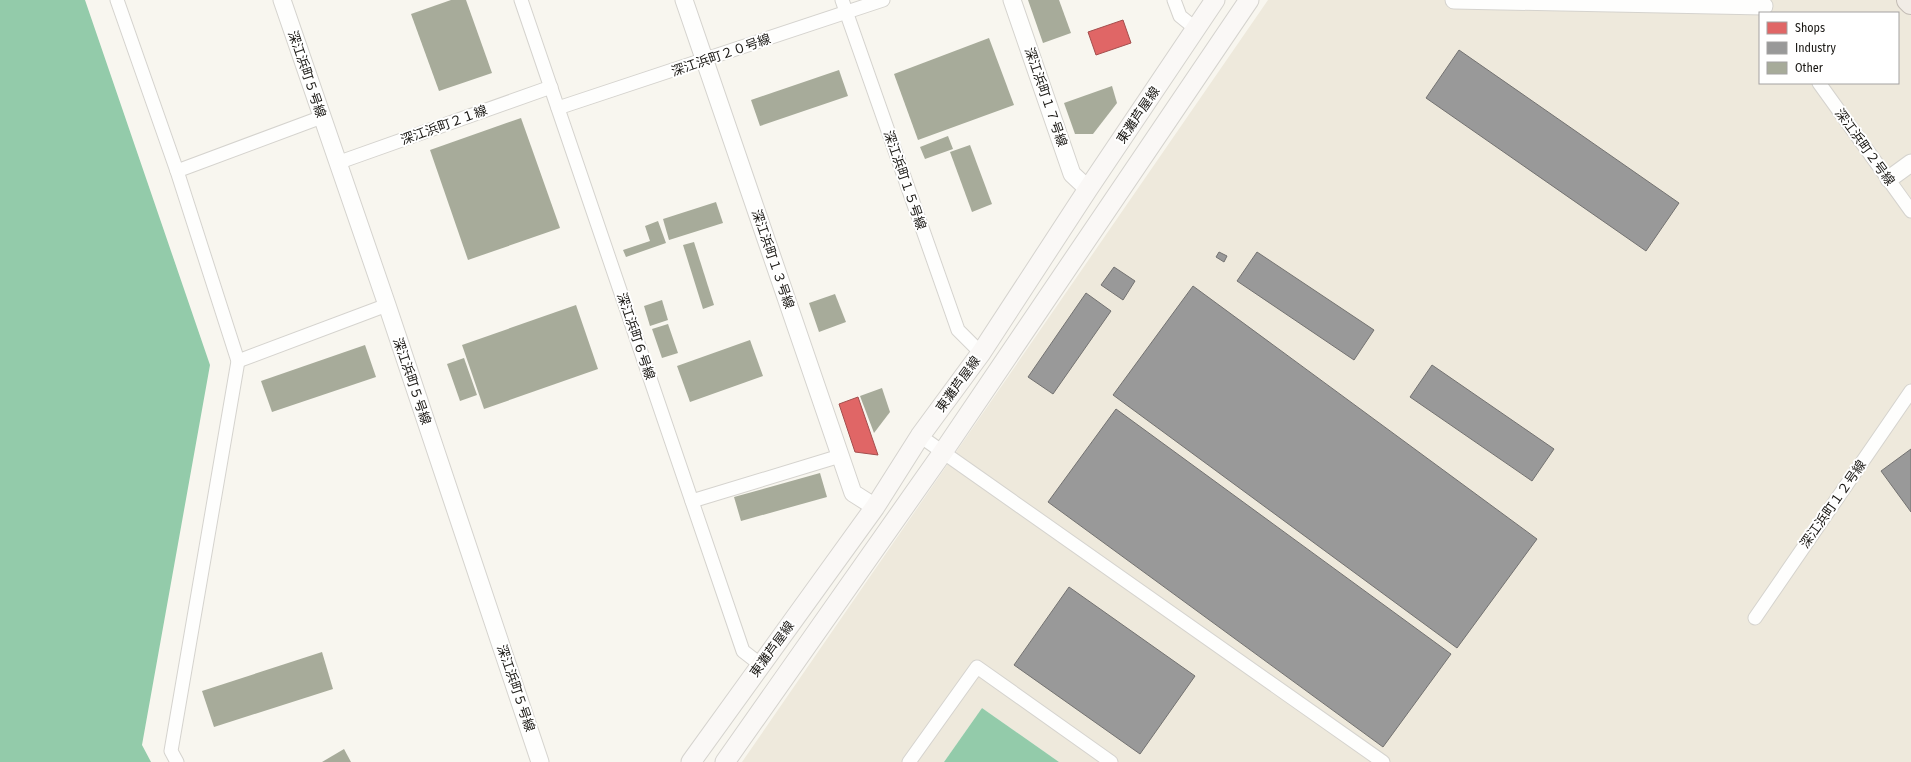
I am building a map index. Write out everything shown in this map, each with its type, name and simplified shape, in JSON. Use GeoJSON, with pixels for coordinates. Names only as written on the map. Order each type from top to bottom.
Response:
{"type":"FeatureCollection","features":[{"type":"Feature","properties":{"kind":"main road","name":"東灘芦屋線"},"geometry":{"type":"LineString","coordinates":[[691,762],[875,507],[920,436],[980,354],[1088,189],[1215,0]]}},
{"type":"Feature","properties":{"kind":"main road","name":"東灘芦屋線"},"geometry":{"type":"LineString","coordinates":[[725,762],[943,452],[1249,0]]}},
{"type":"Feature","properties":{"kind":"street"},"geometry":{"type":"LineString","coordinates":[[117,0],[177,171],[238,361],[171,751],[177,762]]}},
{"type":"Feature","properties":{"kind":"street","name":"深江浜町５号線"},"geometry":{"type":"LineString","coordinates":[[282,0],[337,164],[387,304],[540,762]]}},
{"type":"Feature","properties":{"kind":"street","name":"深江浜町６号線"},"geometry":{"type":"LineString","coordinates":[[521,0],[744,651],[761,665]]}},
{"type":"Feature","properties":{"kind":"street","name":"深江浜町１３号線"},"geometry":{"type":"LineString","coordinates":[[684,0],[853,493],[875,507]]}},
{"type":"Feature","properties":{"kind":"street","name":"深江浜町２０号線"},"geometry":{"type":"LineString","coordinates":[[558,108],[705,61],[844,6],[883,0]]}},
{"type":"Feature","properties":{"kind":"street","name":"深江浜町１７号線"},"geometry":{"type":"LineString","coordinates":[[1012,0],[1072,174],[1088,189]]}},
{"type":"Feature","properties":{"kind":"street"},"geometry":{"type":"LineString","coordinates":[[1174,0],[1180,16],[1196,29]]}},
{"type":"Feature","properties":{"kind":"street"},"geometry":{"type":"LineString","coordinates":[[1454,0],[1764,6]]}},
{"type":"Feature","properties":{"kind":"street","name":"深江浜町１５号線"},"geometry":{"type":"LineString","coordinates":[[844,6],[958,330],[980,354]]}},
{"type":"Feature","properties":{"kind":"street","name":"深江浜町２号線"},"geometry":{"type":"LineString","coordinates":[[1820,84],[1911,211]]}},
{"type":"Feature","properties":{"kind":"street","name":"深江浜町２１線"},"geometry":{"type":"LineString","coordinates":[[337,164],[551,87]]}},
{"type":"Feature","properties":{"kind":"street"},"geometry":{"type":"LineString","coordinates":[[177,171],[322,117]]}},
{"type":"Feature","properties":{"kind":"street"},"geometry":{"type":"LineString","coordinates":[[1888,179],[1911,163]]}},
{"type":"Feature","properties":{"kind":"street"},"geometry":{"type":"LineString","coordinates":[[238,361],[387,304]]}},
{"type":"Feature","properties":{"kind":"street","name":"深江浜町１２号線"},"geometry":{"type":"LineString","coordinates":[[1755,618],[1911,391]]}},
{"type":"Feature","properties":{"kind":"street"},"geometry":{"type":"LineString","coordinates":[[920,436],[1382,762]]}},
{"type":"Feature","properties":{"kind":"street"},"geometry":{"type":"LineString","coordinates":[[692,501],[840,456]]}},
{"type":"Feature","properties":{"kind":"street"},"geometry":{"type":"LineString","coordinates":[[909,762],[977,667],[1111,762]]}},
{"type":"Feature","properties":{"kind":"shaded area"},"geometry":{"type":"Polygon","coordinates":[[[0,0],[85,0],[210,365],[142,745],[151,762],[0,762],[0,0]]]}},
{"type":"Feature","properties":{"kind":"shaded area"},"geometry":{"type":"Polygon","coordinates":[[[1268,0],[1911,0],[1911,762],[1059,762],[982,708],[944,762],[742,762],[1268,0]]]}},
{"type":"Feature","properties":{"kind":"shaded area"},"geometry":{"type":"Polygon","coordinates":[[[982,708],[1059,762],[944,762],[982,708]]]}},
{"type":"Feature","properties":{"kind":"building: Shops"},"geometry":{"type":"Polygon","coordinates":[[[1123,20],[1131,43],[1096,55],[1088,32],[1123,20]]]}},
{"type":"Feature","properties":{"kind":"building: Shops"},"geometry":{"type":"Polygon","coordinates":[[[858,397],[878,455],[855,452],[839,404],[858,397]]]}},
{"type":"Feature","properties":{"kind":"building: Industry"},"geometry":{"type":"Polygon","coordinates":[[[1459,50],[1679,203],[1646,251],[1426,98],[1459,50]]]}},
{"type":"Feature","properties":{"kind":"building: Industry"},"geometry":{"type":"Polygon","coordinates":[[[1219,252],[1227,256],[1224,262],[1216,257],[1219,252]]]}},
{"type":"Feature","properties":{"kind":"building: Industry"},"geometry":{"type":"Polygon","coordinates":[[[1257,252],[1374,330],[1354,360],[1237,281],[1257,252]]]}},
{"type":"Feature","properties":{"kind":"building: Industry"},"geometry":{"type":"Polygon","coordinates":[[[1114,267],[1135,281],[1123,300],[1101,285],[1114,267]]]}},
{"type":"Feature","properties":{"kind":"building: Industry"},"geometry":{"type":"Polygon","coordinates":[[[1193,286],[1537,539],[1457,648],[1113,395],[1193,286]]]}},
{"type":"Feature","properties":{"kind":"building: Industry"},"geometry":{"type":"Polygon","coordinates":[[[1086,293],[1111,311],[1053,394],[1028,377],[1086,293]]]}},
{"type":"Feature","properties":{"kind":"building: Industry"},"geometry":{"type":"Polygon","coordinates":[[[1432,365],[1554,449],[1532,481],[1410,397],[1432,365]]]}},
{"type":"Feature","properties":{"kind":"building: Industry"},"geometry":{"type":"Polygon","coordinates":[[[1116,409],[1451,654],[1383,747],[1048,502],[1116,409]]]}},
{"type":"Feature","properties":{"kind":"building: Industry"},"geometry":{"type":"Polygon","coordinates":[[[1911,449],[1911,512],[1881,471],[1911,449]]]}},
{"type":"Feature","properties":{"kind":"building: Industry"},"geometry":{"type":"Polygon","coordinates":[[[1069,587],[1195,676],[1140,754],[1014,665],[1069,587]]]}},
{"type":"Feature","properties":{"kind":"building: Other"},"geometry":{"type":"Polygon","coordinates":[[[451,0],[466,0],[492,73],[439,91],[411,14],[451,0]]]}},
{"type":"Feature","properties":{"kind":"building: Other"},"geometry":{"type":"Polygon","coordinates":[[[1028,0],[1059,0],[1071,33],[1043,43],[1028,0]]]}},
{"type":"Feature","properties":{"kind":"building: Other"},"geometry":{"type":"Polygon","coordinates":[[[989,38],[1014,105],[918,140],[894,74],[989,38]]]}},
{"type":"Feature","properties":{"kind":"building: Other"},"geometry":{"type":"Polygon","coordinates":[[[839,70],[848,96],[760,126],[751,100],[839,70]]]}},
{"type":"Feature","properties":{"kind":"building: Other"},"geometry":{"type":"Polygon","coordinates":[[[1112,86],[1117,103],[1093,134],[1075,134],[1064,103],[1112,86]]]}},
{"type":"Feature","properties":{"kind":"building: Other"},"geometry":{"type":"Polygon","coordinates":[[[521,118],[560,228],[468,260],[430,150],[521,118]]]}},
{"type":"Feature","properties":{"kind":"building: Other"},"geometry":{"type":"Polygon","coordinates":[[[948,136],[953,149],[925,159],[920,147],[948,136]]]}},
{"type":"Feature","properties":{"kind":"building: Other"},"geometry":{"type":"Polygon","coordinates":[[[970,145],[992,204],[972,212],[950,152],[970,145]]]}},
{"type":"Feature","properties":{"kind":"building: Other"},"geometry":{"type":"Polygon","coordinates":[[[716,202],[723,223],[669,240],[663,219],[716,202]]]}},
{"type":"Feature","properties":{"kind":"building: Other"},"geometry":{"type":"Polygon","coordinates":[[[658,221],[666,243],[626,257],[623,250],[650,241],[645,226],[658,221]]]}},
{"type":"Feature","properties":{"kind":"building: Other"},"geometry":{"type":"Polygon","coordinates":[[[694,242],[714,305],[703,309],[683,245],[694,242]]]}},
{"type":"Feature","properties":{"kind":"building: Other"},"geometry":{"type":"Polygon","coordinates":[[[835,294],[846,322],[819,332],[809,303],[835,294]]]}},
{"type":"Feature","properties":{"kind":"building: Other"},"geometry":{"type":"Polygon","coordinates":[[[662,300],[668,320],[650,326],[644,306],[662,300]]]}},
{"type":"Feature","properties":{"kind":"building: Other"},"geometry":{"type":"Polygon","coordinates":[[[576,305],[598,369],[484,409],[462,345],[576,305]]]}},
{"type":"Feature","properties":{"kind":"building: Other"},"geometry":{"type":"Polygon","coordinates":[[[668,324],[678,353],[662,358],[652,329],[668,324]]]}},
{"type":"Feature","properties":{"kind":"building: Other"},"geometry":{"type":"Polygon","coordinates":[[[750,340],[763,376],[690,402],[677,366],[750,340]]]}},
{"type":"Feature","properties":{"kind":"building: Other"},"geometry":{"type":"Polygon","coordinates":[[[365,345],[376,377],[272,412],[261,381],[365,345]]]}},
{"type":"Feature","properties":{"kind":"building: Other"},"geometry":{"type":"Polygon","coordinates":[[[464,358],[477,395],[460,401],[447,364],[464,358]]]}},
{"type":"Feature","properties":{"kind":"building: Other"},"geometry":{"type":"Polygon","coordinates":[[[882,388],[890,412],[874,433],[860,396],[882,388]]]}},
{"type":"Feature","properties":{"kind":"building: Other"},"geometry":{"type":"Polygon","coordinates":[[[820,473],[827,497],[741,521],[734,497],[820,473]]]}},
{"type":"Feature","properties":{"kind":"building: Other"},"geometry":{"type":"Polygon","coordinates":[[[322,652],[333,689],[214,727],[202,691],[322,652]]]}},
{"type":"Feature","properties":{"kind":"building: Other"},"geometry":{"type":"Polygon","coordinates":[[[344,749],[351,762],[322,762],[344,749]]]}}]}
